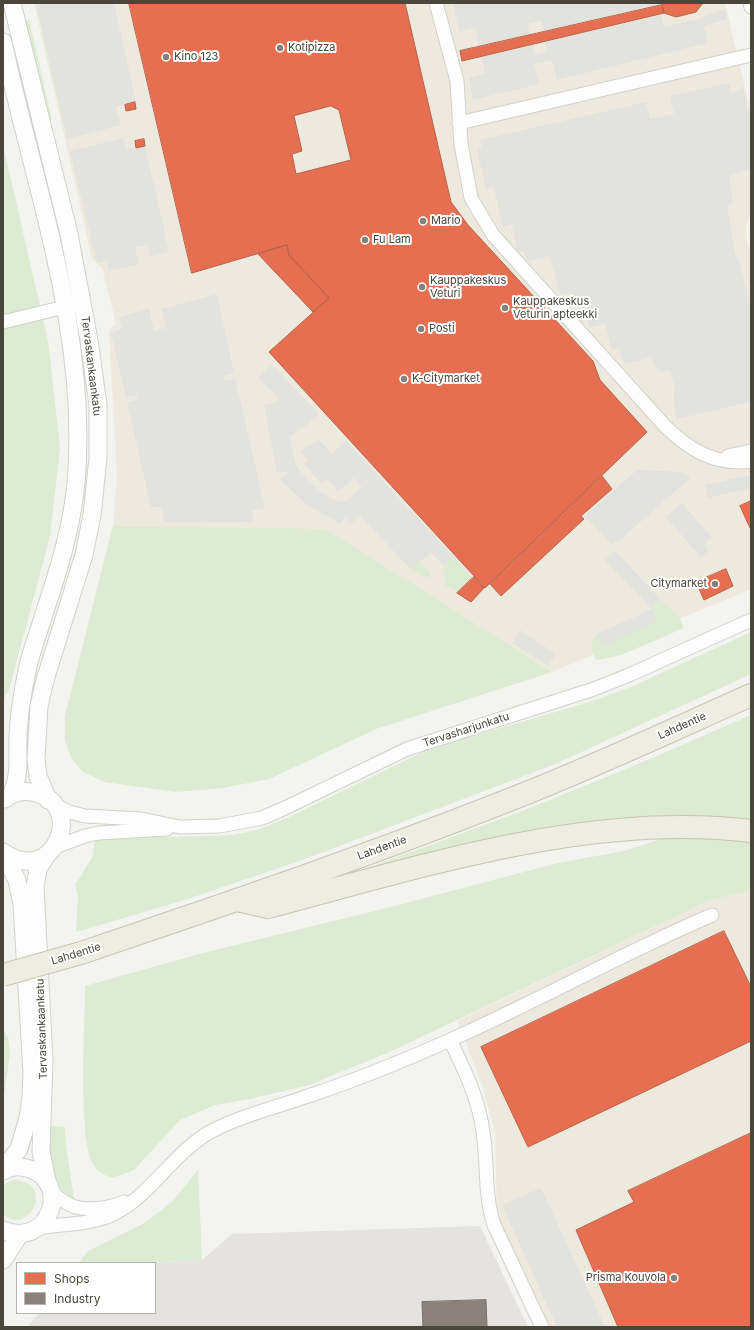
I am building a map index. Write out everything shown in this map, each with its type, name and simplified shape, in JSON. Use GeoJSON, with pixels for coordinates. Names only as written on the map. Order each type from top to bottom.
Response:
{"type":"FeatureCollection","features":[{"type":"Feature","properties":{"kind":"highway","name":"Lahdentie"},"geometry":{"type":"LineString","coordinates":[[3,975],[82,953],[237,900],[530,792],[751,695]]}},
{"type":"Feature","properties":{"kind":"highway"},"geometry":{"type":"LineString","coordinates":[[237,900],[268,907],[476,854],[577,834],[675,827],[715,827],[751,831]]}},
{"type":"Feature","properties":{"kind":"street","name":"Tervaskankaankatu"},"geometry":{"type":"LineString","coordinates":[[7,798],[18,780],[21,703],[28,664],[52,590],[71,516],[76,484],[78,416],[75,376],[75,305],[69,234],[12,3]]}},
{"type":"Feature","properties":{"kind":"street"},"geometry":{"type":"LineString","coordinates":[[436,3],[457,81],[462,150],[471,198],[493,235],[682,443],[695,451],[721,460],[751,461]]}},
{"type":"Feature","properties":{"kind":"street"},"geometry":{"type":"LineString","coordinates":[[750,3],[751,7]]}},
{"type":"Feature","properties":{"kind":"street","name":"Tervaskankaankatu"},"geometry":{"type":"LineString","coordinates":[[3,42],[58,262],[75,305],[97,398],[98,458],[92,515],[84,555],[45,680],[39,706],[36,760],[38,776],[51,802],[59,811],[62,823],[61,835],[38,869],[35,887],[44,1060],[42,1152],[52,1202],[50,1212],[45,1221],[38,1228]]}},
{"type":"Feature","properties":{"kind":"street"},"geometry":{"type":"LineString","coordinates":[[459,123],[751,55]]}},
{"type":"Feature","properties":{"kind":"street"},"geometry":{"type":"LineString","coordinates":[[3,322],[75,305]]}},
{"type":"Feature","properties":{"kind":"street"},"geometry":{"type":"LineString","coordinates":[[708,455],[734,455],[751,451]]}},
{"type":"Feature","properties":{"kind":"street","name":"Tervasharjunkatu"},"geometry":{"type":"LineString","coordinates":[[51,851],[85,836],[99,833],[160,830],[180,827],[220,826],[262,818],[407,749],[608,683],[674,656],[751,620]]}},
{"type":"Feature","properties":{"kind":"street"},"geometry":{"type":"LineString","coordinates":[[7,798],[17,792],[29,791],[42,794],[51,802]]}},
{"type":"Feature","properties":{"kind":"street","name":"Tervasharjunkatu"},"geometry":{"type":"LineString","coordinates":[[51,802],[69,812],[85,816],[141,820],[180,827]]}},
{"type":"Feature","properties":{"kind":"street"},"geometry":{"type":"LineString","coordinates":[[3,853],[11,858],[23,861],[35,860],[51,851]]}},
{"type":"Feature","properties":{"kind":"street","name":"Tervaskankaankatu"},"geometry":{"type":"LineString","coordinates":[[3,853],[17,880],[22,904],[32,1073],[28,1118],[19,1149],[3,1170]]}},
{"type":"Feature","properties":{"kind":"street"},"geometry":{"type":"LineString","coordinates":[[3,1230],[20,1234],[38,1228],[102,1218],[123,1208],[140,1194],[182,1152],[206,1133],[241,1118],[358,1078],[450,1040],[712,915]]}},
{"type":"Feature","properties":{"kind":"street"},"geometry":{"type":"LineString","coordinates":[[450,1040],[471,1087],[481,1119],[488,1208],[494,1225],[542,1327]]}},
{"type":"Feature","properties":{"kind":"street"},"geometry":{"type":"LineString","coordinates":[[3,1170],[16,1167],[25,1167],[37,1173],[49,1187],[67,1203],[76,1208],[90,1208],[121,1203],[140,1194]]}},
{"type":"Feature","properties":{"kind":"street"},"geometry":{"type":"LineString","coordinates":[[3,1260],[20,1234]]}},
{"type":"Feature","properties":{"kind":"shaded area","name":"Kauppakeskus Veturi"},"geometry":{"type":"Polygon","coordinates":[[[34,3],[725,3],[751,114],[751,208],[746,229],[747,241],[751,254],[751,589],[552,672],[325,530],[113,526],[117,475],[109,331],[116,323],[102,268],[92,259],[34,3]]]}},
{"type":"Feature","properties":{"kind":"shaded area"},"geometry":{"type":"Polygon","coordinates":[[[114,3],[136,102],[116,107],[121,125],[67,139],[36,4],[114,3]]]}},
{"type":"Feature","properties":{"kind":"shaded area"},"geometry":{"type":"Polygon","coordinates":[[[453,3],[660,4],[544,31],[541,21],[528,24],[530,36],[479,46],[475,28],[459,32],[453,3]]]}},
{"type":"Feature","properties":{"kind":"shaded area"},"geometry":{"type":"Polygon","coordinates":[[[724,9],[727,19],[704,26],[707,43],[557,80],[552,60],[534,64],[539,84],[473,100],[469,78],[485,74],[482,57],[533,45],[535,55],[547,52],[545,42],[661,15],[664,27],[699,19],[724,9]]]}},
{"type":"Feature","properties":{"kind":"shaded area"},"geometry":{"type":"Polygon","coordinates":[[[729,83],[731,94],[743,87],[751,121],[751,169],[729,176],[733,203],[727,205],[735,254],[740,263],[751,311],[751,402],[677,419],[673,400],[675,389],[670,370],[661,372],[650,358],[624,364],[619,348],[612,350],[605,324],[589,328],[587,318],[581,319],[573,293],[560,295],[550,256],[527,261],[524,251],[517,252],[512,224],[503,227],[494,188],[486,189],[477,149],[482,148],[480,140],[646,102],[650,119],[674,114],[670,96],[729,83]]]}},
{"type":"Feature","properties":{"kind":"shaded area"},"geometry":{"type":"Polygon","coordinates":[[[123,138],[126,150],[145,146],[169,252],[150,257],[147,245],[135,247],[139,264],[109,271],[107,261],[97,263],[70,151],[123,138]]]}},
{"type":"Feature","properties":{"kind":"shaded area"},"geometry":{"type":"Polygon","coordinates":[[[217,294],[234,373],[223,376],[225,381],[235,378],[265,508],[252,511],[254,522],[164,522],[161,507],[151,507],[127,403],[137,400],[137,395],[126,397],[111,333],[122,329],[119,317],[149,309],[154,331],[166,328],[162,309],[217,294]]]}},
{"type":"Feature","properties":{"kind":"shaded area"},"geometry":{"type":"Polygon","coordinates":[[[272,365],[319,414],[289,437],[296,465],[302,473],[321,492],[337,501],[343,502],[350,498],[362,487],[354,478],[338,491],[327,479],[321,483],[304,464],[308,460],[301,451],[318,439],[332,454],[346,441],[454,557],[444,566],[431,552],[411,569],[360,516],[350,524],[345,517],[340,524],[306,504],[280,479],[289,472],[277,473],[264,405],[273,403],[280,398],[258,378],[272,365]]]}},
{"type":"Feature","properties":{"kind":"shaded area"},"geometry":{"type":"Polygon","coordinates":[[[637,470],[682,472],[690,478],[621,539],[612,544],[585,516],[637,470]]]}},
{"type":"Feature","properties":{"kind":"shaded area"},"geometry":{"type":"Polygon","coordinates":[[[751,475],[751,488],[708,498],[705,485],[751,475]]]}},
{"type":"Feature","properties":{"kind":"shaded area"},"geometry":{"type":"Polygon","coordinates":[[[682,503],[712,538],[704,545],[709,551],[701,557],[666,517],[682,503]]]}},
{"type":"Feature","properties":{"kind":"shaded area"},"geometry":{"type":"Polygon","coordinates":[[[615,551],[660,599],[651,608],[605,560],[615,551]]]}},
{"type":"Feature","properties":{"kind":"shaded area"},"geometry":{"type":"Polygon","coordinates":[[[652,609],[657,621],[603,646],[597,634],[652,609]]]}},
{"type":"Feature","properties":{"kind":"shaded area"},"geometry":{"type":"Polygon","coordinates":[[[520,630],[556,654],[548,666],[512,643],[520,630]]]}},
{"type":"Feature","properties":{"kind":"shaded area"},"geometry":{"type":"Polygon","coordinates":[[[744,891],[751,891],[751,1327],[550,1327],[497,1218],[495,1132],[482,1084],[457,1021],[713,899],[744,891]]]}},
{"type":"Feature","properties":{"kind":"shaded area"},"geometry":{"type":"Polygon","coordinates":[[[541,1188],[605,1327],[557,1327],[502,1205],[541,1188]]]}},
{"type":"Feature","properties":{"kind":"shaded area"},"geometry":{"type":"Polygon","coordinates":[[[480,1226],[528,1327],[27,1327],[38,1314],[156,1314],[156,1262],[202,1260],[232,1234],[480,1226]]]}},
{"type":"Feature","properties":{"kind":"green space"},"geometry":{"type":"Polygon","coordinates":[[[29,20],[52,120],[48,121],[25,21],[29,20]]]}},
{"type":"Feature","properties":{"kind":"green space"},"geometry":{"type":"Polygon","coordinates":[[[3,145],[48,341],[60,448],[50,536],[9,690],[3,700],[3,145]]]}},
{"type":"Feature","properties":{"kind":"green space"},"geometry":{"type":"Polygon","coordinates":[[[113,526],[325,529],[552,672],[376,729],[269,779],[223,788],[176,792],[105,782],[83,772],[71,758],[65,740],[65,716],[113,526]]]}},
{"type":"Feature","properties":{"kind":"green space"},"geometry":{"type":"Polygon","coordinates":[[[454,557],[472,578],[457,591],[445,585],[444,566],[454,557]]]}},
{"type":"Feature","properties":{"kind":"green space"},"geometry":{"type":"Polygon","coordinates":[[[419,562],[430,572],[429,577],[424,577],[411,569],[419,562]]]}},
{"type":"Feature","properties":{"kind":"green space"},"geometry":{"type":"Polygon","coordinates":[[[660,599],[678,615],[684,628],[621,655],[597,660],[592,650],[592,644],[597,634],[602,645],[657,621],[651,608],[660,599]]]}},
{"type":"Feature","properties":{"kind":"green space"},"geometry":{"type":"Polygon","coordinates":[[[751,632],[751,674],[553,765],[305,859],[188,899],[76,932],[78,896],[75,885],[93,856],[95,840],[135,835],[174,837],[233,835],[257,830],[289,817],[431,748],[590,702],[631,687],[751,632]]]}},
{"type":"Feature","properties":{"kind":"green space"},"geometry":{"type":"Polygon","coordinates":[[[751,715],[751,822],[363,873],[362,870],[528,809],[650,759],[751,715]]]}},
{"type":"Feature","properties":{"kind":"green space"},"geometry":{"type":"Polygon","coordinates":[[[713,837],[751,839],[751,891],[713,899],[387,1053],[309,1085],[250,1099],[215,1105],[180,1120],[134,1170],[112,1178],[99,1171],[93,1164],[88,1151],[85,1131],[83,1079],[85,986],[203,953],[391,907],[558,863],[624,851],[661,839],[713,837]]]}},
{"type":"Feature","properties":{"kind":"green space"},"geometry":{"type":"Polygon","coordinates":[[[3,1029],[8,1037],[10,1055],[3,1101],[3,1029]]]}},
{"type":"Feature","properties":{"kind":"green space"},"geometry":{"type":"Polygon","coordinates":[[[51,1126],[65,1127],[66,1146],[74,1199],[65,1193],[58,1185],[50,1167],[48,1147],[51,1126]]]}},
{"type":"Feature","properties":{"kind":"green space"},"geometry":{"type":"Polygon","coordinates":[[[198,1170],[202,1260],[156,1262],[80,1262],[88,1251],[143,1224],[172,1202],[198,1170]]]}},
{"type":"Feature","properties":{"kind":"green space"},"geometry":{"type":"Polygon","coordinates":[[[13,1180],[26,1183],[34,1189],[36,1198],[34,1206],[29,1214],[22,1219],[13,1219],[3,1214],[3,1185],[13,1180]]]}},
{"type":"Feature","properties":{"kind":"building: Shops","name":"Kauppakeskus Veturi"},"geometry":{"type":"Polygon","coordinates":[[[129,3],[405,3],[451,202],[468,225],[593,361],[600,380],[647,432],[485,588],[269,352],[329,298],[289,255],[287,245],[192,273],[129,3]]]}},
{"type":"Feature","properties":{"kind":"building: Shops"},"geometry":{"type":"Polygon","coordinates":[[[663,3],[703,3],[696,12],[676,17],[664,13],[663,3]]]}},
{"type":"Feature","properties":{"kind":"building: Shops"},"geometry":{"type":"Polygon","coordinates":[[[662,5],[664,13],[462,61],[460,51],[662,5]]]}},
{"type":"Feature","properties":{"kind":"building: Shops"},"geometry":{"type":"Polygon","coordinates":[[[135,102],[136,109],[126,111],[125,105],[135,102]]]}},
{"type":"Feature","properties":{"kind":"building: Shops"},"geometry":{"type":"Polygon","coordinates":[[[331,106],[339,110],[351,160],[296,174],[292,154],[302,151],[294,116],[331,106]]]}},
{"type":"Feature","properties":{"kind":"building: Shops"},"geometry":{"type":"Polygon","coordinates":[[[144,139],[145,146],[136,148],[135,141],[144,139]]]}},
{"type":"Feature","properties":{"kind":"building: Shops"},"geometry":{"type":"Polygon","coordinates":[[[287,245],[289,255],[329,298],[313,312],[258,254],[287,245]]]}},
{"type":"Feature","properties":{"kind":"building: Shops"},"geometry":{"type":"Polygon","coordinates":[[[602,476],[612,489],[581,516],[584,519],[501,596],[490,584],[602,476]]]}},
{"type":"Feature","properties":{"kind":"building: Shops"},"geometry":{"type":"Polygon","coordinates":[[[751,501],[751,530],[740,506],[751,501]]]}},
{"type":"Feature","properties":{"kind":"building: Shops","name":"Citymarket"},"geometry":{"type":"Polygon","coordinates":[[[726,569],[733,586],[704,600],[696,582],[726,569]]]}},
{"type":"Feature","properties":{"kind":"building: Shops"},"geometry":{"type":"Polygon","coordinates":[[[474,577],[484,588],[471,602],[457,593],[474,577]]]}},
{"type":"Feature","properties":{"kind":"building: Shops"},"geometry":{"type":"Polygon","coordinates":[[[724,931],[751,987],[751,1041],[528,1147],[481,1047],[724,931]]]}},
{"type":"Feature","properties":{"kind":"building: Shops","name":"Prisma Kouvola"},"geometry":{"type":"Polygon","coordinates":[[[751,1133],[751,1327],[618,1327],[576,1230],[634,1202],[628,1191],[751,1133]]]}},
{"type":"Feature","properties":{"kind":"building: Industry"},"geometry":{"type":"Polygon","coordinates":[[[486,1300],[487,1327],[423,1327],[422,1302],[486,1300]]]}},
{"type":"Feature","properties":{"kind":"place","name":"Kotipizza"},"geometry":{"type":"Point","coordinates":[280,48]}},
{"type":"Feature","properties":{"kind":"place","name":"Kino 123"},"geometry":{"type":"Point","coordinates":[166,57]}},
{"type":"Feature","properties":{"kind":"place","name":"Mario"},"geometry":{"type":"Point","coordinates":[423,221]}},
{"type":"Feature","properties":{"kind":"place","name":"Fu Lam"},"geometry":{"type":"Point","coordinates":[365,240]}},
{"type":"Feature","properties":{"kind":"place","name":"Kauppakeskus Veturi"},"geometry":{"type":"Point","coordinates":[422,287]}},
{"type":"Feature","properties":{"kind":"place","name":"Kauppakeskus Veturin apteekki"},"geometry":{"type":"Point","coordinates":[505,308]}},
{"type":"Feature","properties":{"kind":"place","name":"Posti"},"geometry":{"type":"Point","coordinates":[421,329]}},
{"type":"Feature","properties":{"kind":"place","name":"K-Citymarket"},"geometry":{"type":"Point","coordinates":[404,379]}},
{"type":"Feature","properties":{"kind":"place","name":"Citymarket"},"geometry":{"type":"Point","coordinates":[715,584]}},
{"type":"Feature","properties":{"kind":"place","name":"Prisma Kouvola"},"geometry":{"type":"Point","coordinates":[674,1278]}}]}
